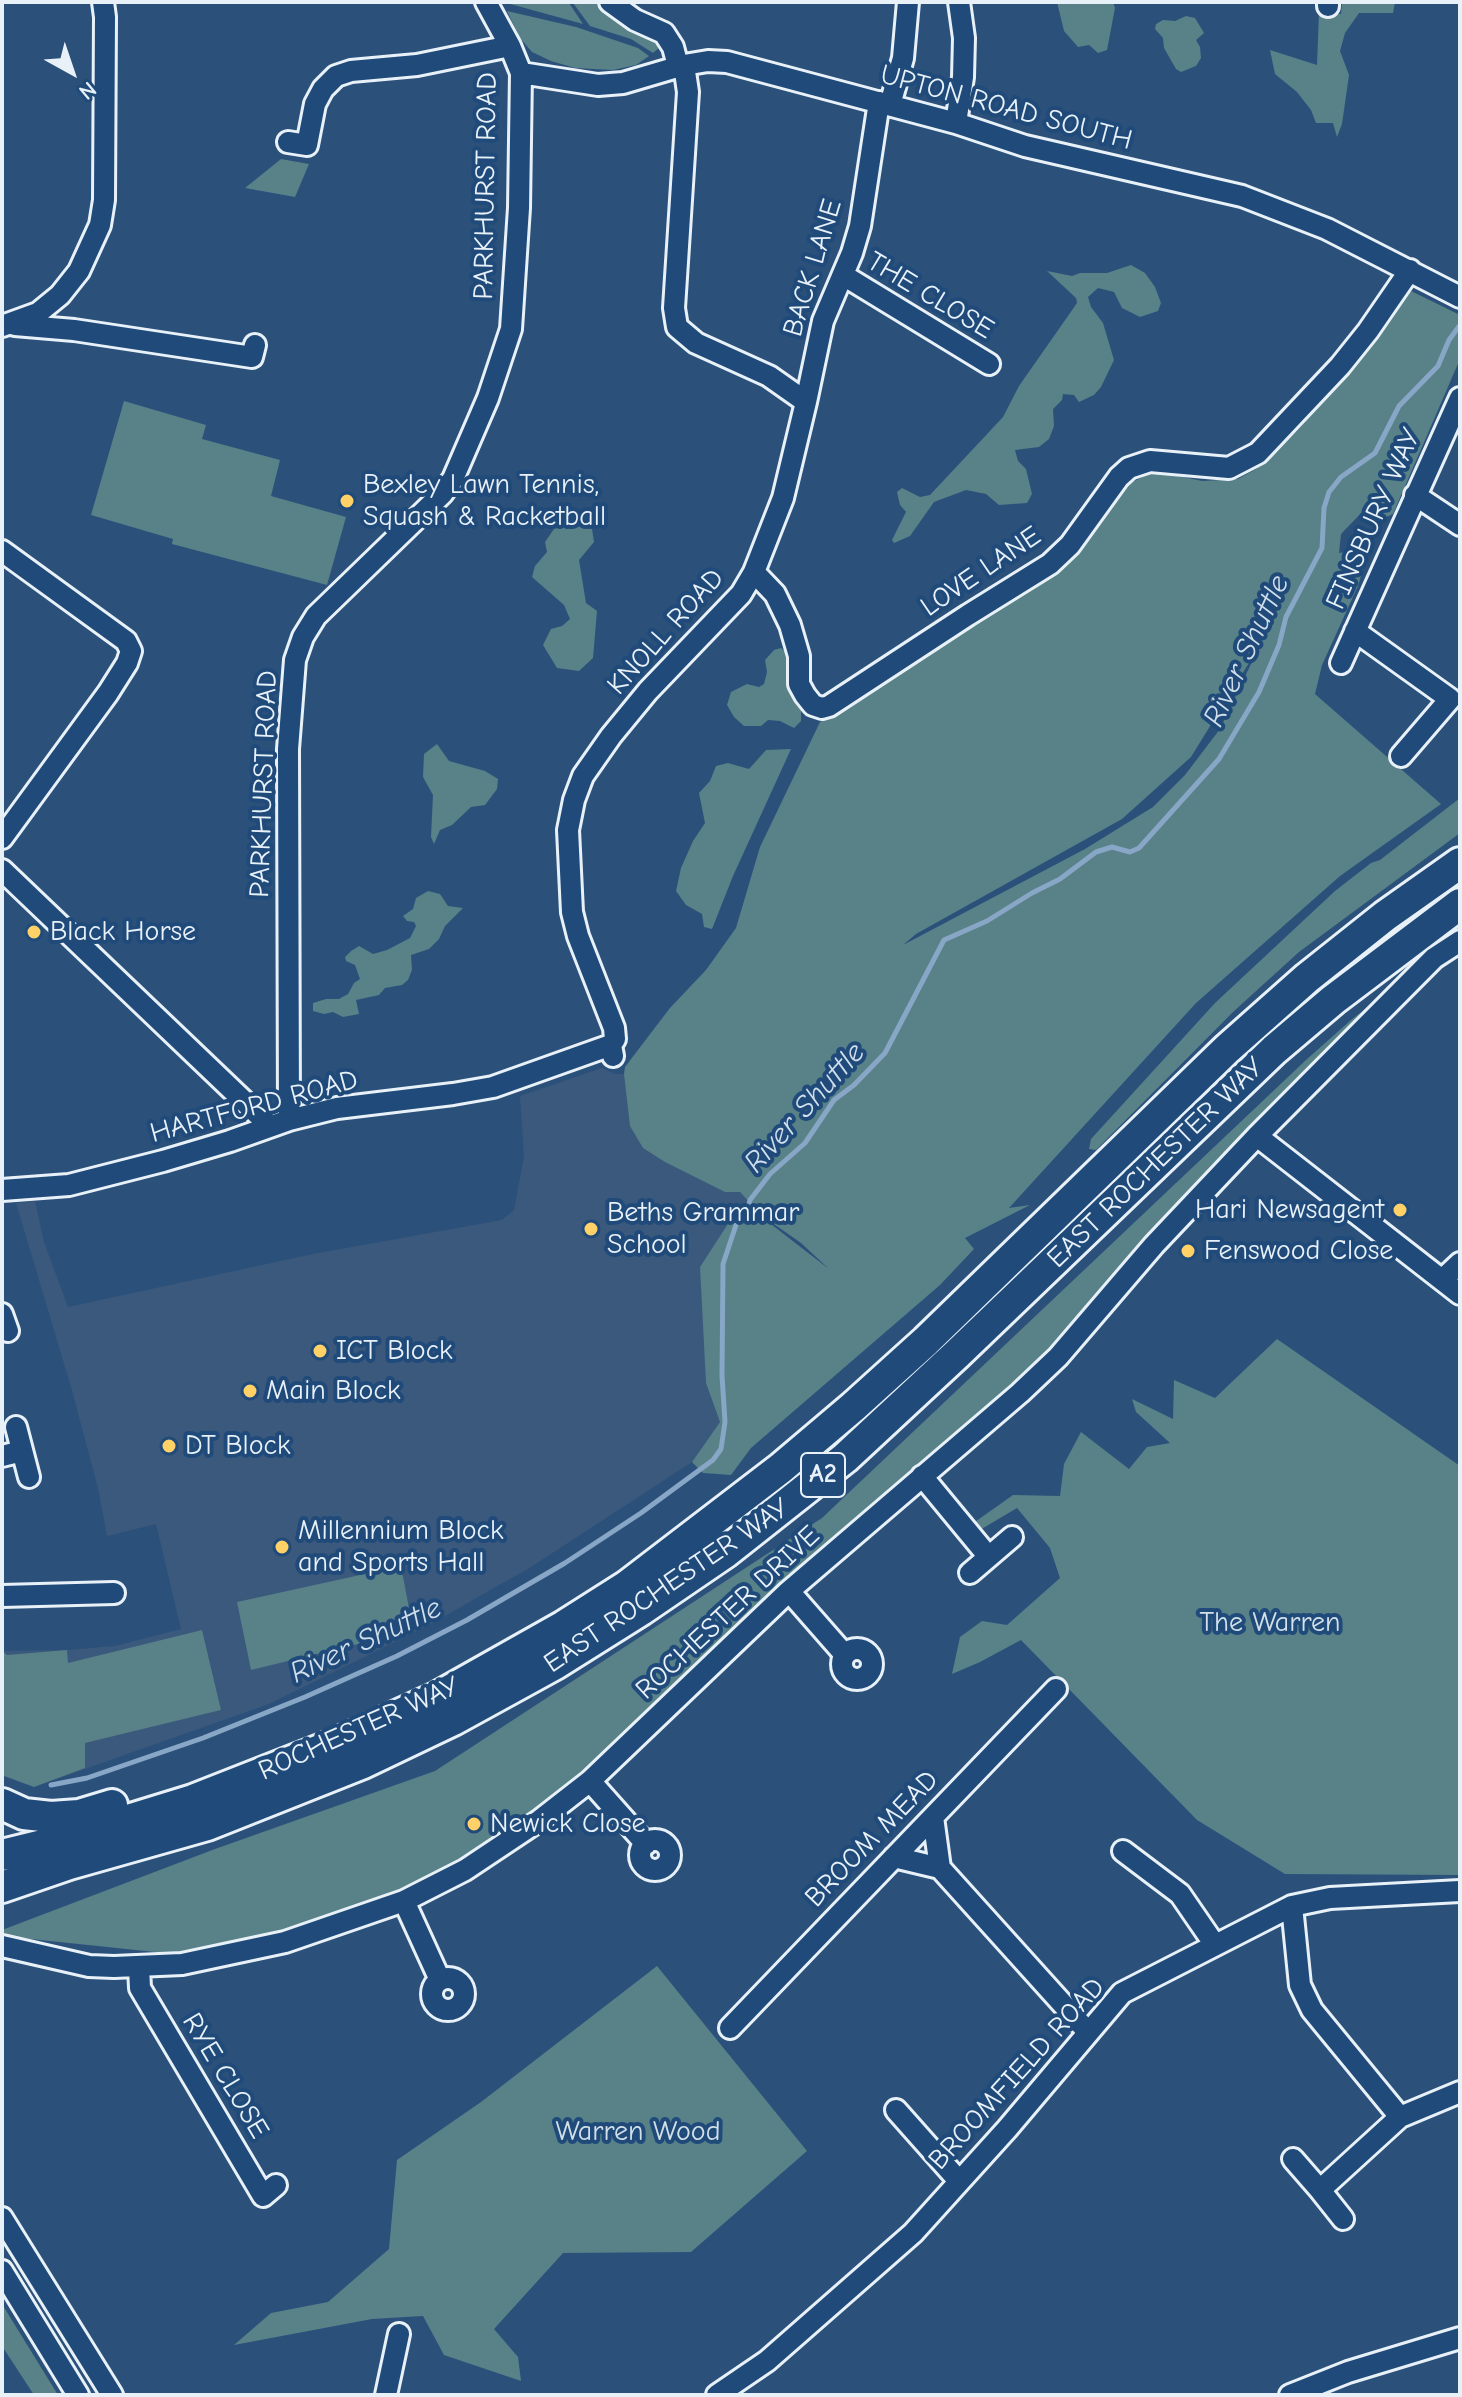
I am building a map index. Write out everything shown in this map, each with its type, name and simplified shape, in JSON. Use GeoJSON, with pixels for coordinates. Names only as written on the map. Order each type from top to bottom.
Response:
{"type":"FeatureCollection","features":[{"type":"Feature","properties":{"kind":"highway","name":"EAST ROCHESTER WAY"},"geometry":{"type":"LineString","coordinates":[[687,1540],[781,1468],[926,1341],[1227,1049],[1307,978],[1385,916],[1460,863]]}},
{"type":"Feature","properties":{"kind":"highway","name":"EAST ROCHESTER WAY"},"geometry":{"type":"LineString","coordinates":[[69,1864],[207,1825],[363,1763],[453,1720],[555,1664],[677,1585],[762,1524],[845,1458],[1274,1050],[1345,991],[1460,904]]}},
{"type":"Feature","properties":{"kind":"highway"},"geometry":{"type":"LineString","coordinates":[[2,1804],[24,1814],[51,1817],[79,1815],[182,1784],[326,1730],[419,1689],[687,1540]]}},
{"type":"Feature","properties":{"kind":"highway","name":"ROCHESTER WAY"},"geometry":{"type":"LineString","coordinates":[[2,1855],[63,1840],[193,1800],[385,1722],[438,1697],[564,1626],[627,1586],[687,1540]]}},
{"type":"Feature","properties":{"kind":"highway"},"geometry":{"type":"LineString","coordinates":[[2,1887],[69,1864]]}},
{"type":"Feature","properties":{"kind":"highway","name":"A2"},"geometry":{"type":"LineString","coordinates":[[2,1879],[69,1864]]}},
{"type":"Feature","properties":{"kind":"street"},"geometry":{"type":"LineString","coordinates":[[5,325],[38,313],[60,295],[79,271],[100,225],[104,200],[103,2]]}},
{"type":"Feature","properties":{"kind":"street","name":"PARKHURST ROAD"},"geometry":{"type":"LineString","coordinates":[[280,1123],[288,749],[295,660],[303,637],[316,616],[444,493],[488,398],[511,329],[519,208],[521,73],[486,2]]}},
{"type":"Feature","properties":{"kind":"street"},"geometry":{"type":"LineString","coordinates":[[610,2],[635,20],[664,33],[681,65],[688,92],[674,308],[677,327],[696,343],[769,376],[806,402]]}},
{"type":"Feature","properties":{"kind":"street","name":"BACK LANE"},"geometry":{"type":"LineString","coordinates":[[806,402],[823,321],[860,226],[884,104],[903,58],[908,2]]}},
{"type":"Feature","properties":{"kind":"street"},"geometry":{"type":"LineString","coordinates":[[956,123],[964,38],[959,2]]}},
{"type":"Feature","properties":{"kind":"street"},"geometry":{"type":"LineString","coordinates":[[288,142],[307,145],[315,104],[323,89],[336,76],[351,71],[417,65],[510,46]]}},
{"type":"Feature","properties":{"kind":"street","name":"UPTON ROAD SOUTH"},"geometry":{"type":"LineString","coordinates":[[521,73],[598,85],[623,83],[681,65],[727,62],[956,123],[1025,146],[1242,196],[1327,229],[1460,297]]}},
{"type":"Feature","properties":{"kind":"street","name":"LOVE LANE"},"geometry":{"type":"LineString","coordinates":[[754,572],[775,594],[790,625],[799,656],[799,684],[805,695],[813,705],[822,708],[829,706],[1050,564],[1070,545],[1119,477],[1129,468],[1150,461],[1229,468],[1258,453],[1340,366],[1410,270]]}},
{"type":"Feature","properties":{"kind":"street","name":"THE CLOSE"},"geometry":{"type":"LineString","coordinates":[[843,275],[989,364]]}},
{"type":"Feature","properties":{"kind":"street"},"geometry":{"type":"LineString","coordinates":[[60,295],[74,330]]}},
{"type":"Feature","properties":{"kind":"street"},"geometry":{"type":"LineString","coordinates":[[5,325],[74,330],[253,357]]}},
{"type":"Feature","properties":{"kind":"street","name":"FINSBURY WAY"},"geometry":{"type":"LineString","coordinates":[[1341,663],[1460,398]]}},
{"type":"Feature","properties":{"kind":"street","name":"KNOLL ROAD"},"geometry":{"type":"LineString","coordinates":[[612,1050],[614,1028],[578,936],[572,912],[568,830],[574,800],[583,776],[611,736],[648,691],[741,594],[754,572],[783,498],[806,402]]}},
{"type":"Feature","properties":{"kind":"street"},"geometry":{"type":"LineString","coordinates":[[1415,495],[1460,525]]}},
{"type":"Feature","properties":{"kind":"street"},"geometry":{"type":"LineString","coordinates":[[2,551],[126,641],[131,651],[108,693],[2,838]]}},
{"type":"Feature","properties":{"kind":"street"},"geometry":{"type":"LineString","coordinates":[[1355,631],[1455,703],[1436,717],[1401,756]]}},
{"type":"Feature","properties":{"kind":"street"},"geometry":{"type":"LineString","coordinates":[[2,870],[280,1123]]}},
{"type":"Feature","properties":{"kind":"street","name":"ROCHESTER DRIVE"},"geometry":{"type":"LineString","coordinates":[[2,1946],[89,1966],[139,1967],[182,1964],[285,1942],[404,1901],[465,1870],[540,1820],[590,1781],[789,1591],[1058,1357],[1154,1245],[1257,1136],[1434,958],[1460,941]]}},
{"type":"Feature","properties":{"kind":"street","name":"HARTFORD ROAD"},"geometry":{"type":"LineString","coordinates":[[2,1190],[69,1185],[190,1153],[280,1123],[358,1104],[493,1087],[612,1050]]}},
{"type":"Feature","properties":{"kind":"street"},"geometry":{"type":"LineString","coordinates":[[1257,1136],[1460,1294]]}},
{"type":"Feature","properties":{"kind":"street"},"geometry":{"type":"LineString","coordinates":[[1443,1279],[1460,1263]]}},
{"type":"Feature","properties":{"kind":"street"},"geometry":{"type":"LineString","coordinates":[[16,1427],[12,1454],[29,1477]]}},
{"type":"Feature","properties":{"kind":"street"},"geometry":{"type":"LineString","coordinates":[[922,1476],[988,1556]]}},
{"type":"Feature","properties":{"kind":"street"},"geometry":{"type":"LineString","coordinates":[[970,1573],[1012,1537]]}},
{"type":"Feature","properties":{"kind":"street"},"geometry":{"type":"LineString","coordinates":[[789,1591],[845,1655]]}},
{"type":"Feature","properties":{"kind":"street"},"geometry":{"type":"LineString","coordinates":[[2,1596],[114,1593]]}},
{"type":"Feature","properties":{"kind":"street","name":"BROOM MEAD"},"geometry":{"type":"LineString","coordinates":[[730,2028],[1056,1689]]}},
{"type":"Feature","properties":{"kind":"street"},"geometry":{"type":"LineString","coordinates":[[590,1781],[646,1844]]}},
{"type":"Feature","properties":{"kind":"street"},"geometry":{"type":"LineString","coordinates":[[933,1817],[940,1868],[1087,2031]]}},
{"type":"Feature","properties":{"kind":"street"},"geometry":{"type":"LineString","coordinates":[[1123,1851],[1180,1894],[1215,1945]]}},
{"type":"Feature","properties":{"kind":"street"},"geometry":{"type":"LineString","coordinates":[[894,1857],[940,1868]]}},
{"type":"Feature","properties":{"kind":"street","name":"BROOMFIELD ROAD"},"geometry":{"type":"LineString","coordinates":[[717,2395],[767,2361],[913,2233],[1007,2129],[1122,1993],[1292,1906],[1330,1898],[1460,1891]]}},
{"type":"Feature","properties":{"kind":"street"},"geometry":{"type":"LineString","coordinates":[[404,1901],[440,1980]]}},
{"type":"Feature","properties":{"kind":"street"},"geometry":{"type":"LineString","coordinates":[[1292,1906],[1300,1985],[1312,2010],[1400,2117]]}},
{"type":"Feature","properties":{"kind":"street","name":"RYE CLOSE"},"geometry":{"type":"LineString","coordinates":[[139,1967],[140,1988],[263,2196],[276,2185]]}},
{"type":"Feature","properties":{"kind":"street"},"geometry":{"type":"LineString","coordinates":[[1320,2190],[1400,2117],[1460,2092]]}},
{"type":"Feature","properties":{"kind":"street"},"geometry":{"type":"LineString","coordinates":[[896,2110],[959,2181]]}},
{"type":"Feature","properties":{"kind":"street"},"geometry":{"type":"LineString","coordinates":[[1293,2159],[1343,2219]]}},
{"type":"Feature","properties":{"kind":"street"},"geometry":{"type":"LineString","coordinates":[[2,2218],[112,2395]]}},
{"type":"Feature","properties":{"kind":"street"},"geometry":{"type":"LineString","coordinates":[[2,2271],[78,2395]]}},
{"type":"Feature","properties":{"kind":"street"},"geometry":{"type":"LineString","coordinates":[[386,2395],[399,2334]]}},
{"type":"Feature","properties":{"kind":"street"},"geometry":{"type":"LineString","coordinates":[[1290,2395],[1348,2372],[1460,2338]]}},
{"type":"Feature","properties":{"kind":"shaded area","name":"Beths Grammar School"},"geometry":{"type":"Polygon","coordinates":[[[1441,804],[1340,876],[1196,1003],[1008,1208],[784,1189],[737,1210],[712,1279],[720,1422],[692,1462],[531,1567],[429,1625],[269,1704],[34,1787],[2,1776],[2,1651],[115,1646],[181,1629],[156,1524],[107,1536],[98,1488],[71,1387],[16,1203],[35,1201],[44,1242],[68,1307],[313,1254],[502,1220],[514,1210],[524,1157],[520,1096],[602,1068],[624,1074],[625,1067],[670,1008],[706,970],[736,928],[760,847],[897,949],[1441,804]]]}},
{"type":"Feature","properties":{"kind":"green space"},"geometry":{"type":"Polygon","coordinates":[[[503,2],[597,2],[624,25],[662,37],[666,42],[653,53],[631,39],[590,26],[573,3],[569,3],[583,24],[503,2]]]}},
{"type":"Feature","properties":{"kind":"green space"},"geometry":{"type":"Polygon","coordinates":[[[1057,2],[1113,2],[1115,8],[1107,50],[1098,53],[1089,45],[1078,47],[1064,31],[1057,2]]]}},
{"type":"Feature","properties":{"kind":"green space"},"geometry":{"type":"Polygon","coordinates":[[[1342,2],[1395,2],[1393,13],[1359,13],[1345,33],[1340,51],[1349,75],[1342,124],[1337,137],[1333,123],[1316,123],[1311,110],[1297,92],[1275,74],[1270,50],[1317,65],[1319,12],[1341,14],[1342,2]]]}},
{"type":"Feature","properties":{"kind":"green space"},"geometry":{"type":"Polygon","coordinates":[[[507,11],[576,27],[638,48],[649,56],[636,65],[613,70],[575,68],[551,61],[532,52],[520,38],[507,11]]]}},
{"type":"Feature","properties":{"kind":"green space"},"geometry":{"type":"Polygon","coordinates":[[[1186,16],[1195,18],[1204,33],[1196,40],[1201,58],[1196,66],[1181,72],[1176,69],[1164,48],[1163,38],[1155,29],[1156,24],[1163,20],[1175,21],[1186,16]]]}},
{"type":"Feature","properties":{"kind":"green space"},"geometry":{"type":"Polygon","coordinates":[[[281,159],[309,164],[295,197],[245,188],[281,159]]]}},
{"type":"Feature","properties":{"kind":"green space"},"geometry":{"type":"Polygon","coordinates":[[[1131,265],[1145,273],[1155,287],[1161,303],[1158,311],[1140,317],[1122,308],[1114,292],[1098,288],[1088,297],[1103,323],[1114,360],[1094,395],[1079,402],[1074,395],[1063,394],[1062,400],[1053,409],[1054,426],[1049,439],[1039,447],[1015,450],[1018,461],[1026,469],[1032,494],[1027,503],[999,505],[986,494],[966,490],[934,502],[910,536],[894,543],[892,540],[906,512],[900,505],[897,492],[902,488],[920,497],[930,495],[1003,417],[1019,386],[1077,303],[1076,298],[1047,271],[1072,276],[1107,273],[1131,265]]]}},
{"type":"Feature","properties":{"kind":"green space"},"geometry":{"type":"Polygon","coordinates":[[[1411,291],[1460,315],[1460,359],[1393,514],[1384,518],[1366,508],[1341,534],[1339,553],[1351,551],[1366,558],[1358,586],[1322,665],[1315,694],[1441,804],[1340,876],[1196,1003],[1009,1208],[1030,1205],[965,1238],[974,1249],[940,1285],[751,1448],[731,1475],[703,1473],[692,1462],[720,1422],[706,1383],[700,1267],[737,1210],[767,1221],[829,1269],[801,1243],[761,1215],[740,1192],[725,1192],[643,1148],[630,1126],[625,1067],[670,1008],[706,970],[736,928],[760,847],[820,722],[1067,561],[1126,485],[1155,471],[1202,481],[1238,479],[1256,469],[1299,429],[1348,373],[1411,291]],[[1260,645],[1191,757],[1122,819],[916,934],[903,945],[1085,849],[1153,807],[1185,775],[1220,729],[1260,645]]]}},
{"type":"Feature","properties":{"kind":"green space"},"geometry":{"type":"Polygon","coordinates":[[[124,401],[206,425],[202,439],[280,460],[271,496],[346,517],[327,585],[172,544],[173,539],[91,515],[124,401]]]}},
{"type":"Feature","properties":{"kind":"green space"},"geometry":{"type":"Polygon","coordinates":[[[569,525],[592,529],[594,542],[579,560],[586,603],[597,611],[593,658],[579,671],[557,668],[543,645],[551,629],[562,626],[570,619],[564,605],[532,577],[535,566],[547,552],[545,542],[554,529],[569,525]]]}},
{"type":"Feature","properties":{"kind":"green space"},"geometry":{"type":"Polygon","coordinates":[[[781,648],[790,655],[801,706],[801,721],[794,728],[780,721],[768,720],[761,726],[744,726],[727,705],[731,692],[747,684],[759,687],[764,684],[767,672],[765,660],[774,650],[781,648]]]}},
{"type":"Feature","properties":{"kind":"green space"},"geometry":{"type":"Polygon","coordinates":[[[437,744],[449,761],[485,771],[498,779],[497,789],[485,805],[471,807],[452,825],[440,830],[434,844],[431,837],[433,795],[423,777],[424,754],[437,744]]]}},
{"type":"Feature","properties":{"kind":"green space"},"geometry":{"type":"Polygon","coordinates":[[[791,749],[712,929],[704,927],[702,914],[686,905],[676,891],[681,868],[705,823],[699,793],[710,781],[716,766],[728,763],[749,769],[766,750],[791,749]]]}},
{"type":"Feature","properties":{"kind":"green space"},"geometry":{"type":"Polygon","coordinates":[[[1460,798],[1460,833],[1299,952],[1233,1012],[1096,1150],[1089,1149],[1091,1139],[1215,1003],[1335,891],[1460,798]]]}},
{"type":"Feature","properties":{"kind":"green space"},"geometry":{"type":"Polygon","coordinates":[[[428,891],[440,894],[448,906],[463,908],[429,949],[411,955],[412,970],[408,980],[402,985],[385,988],[379,995],[356,1000],[359,1014],[343,1017],[333,1012],[324,1014],[313,1011],[313,1003],[339,999],[348,994],[360,979],[355,965],[346,961],[345,957],[351,951],[359,946],[373,954],[410,938],[416,926],[403,916],[413,909],[416,898],[428,891]]]}},
{"type":"Feature","properties":{"kind":"green space"},"geometry":{"type":"Polygon","coordinates":[[[1409,975],[1034,1371],[587,1776],[399,1898],[193,1956],[2,1936],[2,1930],[215,1849],[435,1771],[822,1518],[1306,1060],[1409,975]]]}},
{"type":"Feature","properties":{"kind":"green space","name":"The Warren"},"geometry":{"type":"Polygon","coordinates":[[[1277,1339],[1460,1466],[1460,1875],[1285,1874],[1197,1820],[1021,1640],[952,1674],[960,1637],[982,1621],[1007,1625],[1060,1578],[1050,1548],[1017,1508],[980,1530],[972,1524],[1013,1495],[1060,1496],[1064,1464],[1081,1432],[1129,1469],[1147,1447],[1170,1443],[1136,1412],[1132,1399],[1173,1419],[1174,1380],[1215,1398],[1277,1339]]]}},
{"type":"Feature","properties":{"kind":"green space"},"geometry":{"type":"Polygon","coordinates":[[[401,1566],[411,1619],[370,1641],[251,1670],[237,1602],[401,1566]]]}},
{"type":"Feature","properties":{"kind":"green space"},"geometry":{"type":"Polygon","coordinates":[[[202,1630],[221,1710],[85,1743],[85,1768],[34,1787],[2,1775],[2,1651],[7,1655],[67,1650],[68,1663],[202,1630]]]}},
{"type":"Feature","properties":{"kind":"green space","name":"Warren Wood"},"geometry":{"type":"Polygon","coordinates":[[[657,1966],[807,2151],[691,2252],[563,2253],[494,2329],[518,2357],[521,2381],[444,2355],[423,2316],[372,2319],[234,2345],[271,2313],[328,2302],[389,2249],[397,2160],[481,2102],[657,1966]]]}},
{"type":"Feature","properties":{"kind":"green space"},"geometry":{"type":"Polygon","coordinates":[[[2,2304],[58,2395],[34,2395],[2,2346],[2,2304]]]}},
{"type":"Feature","properties":{"kind":"waterway","name":"River Shuttle"},"geometry":{"type":"LineString","coordinates":[[51,1785],[87,1778],[203,1738],[397,1656],[467,1620],[565,1563],[713,1460],[721,1449],[725,1422],[722,1376],[723,1264],[737,1222],[747,1212],[750,1200],[770,1174],[805,1143],[834,1100],[854,1085],[885,1053],[944,940],[987,921],[1060,879],[1096,852],[1112,847],[1130,852],[1139,848],[1219,759],[1259,692],[1279,645],[1286,617],[1322,548],[1324,508],[1329,492],[1341,477],[1375,453],[1399,406],[1438,366],[1449,340],[1460,325]]}},
{"type":"Feature","properties":{"kind":"place","name":"Bexley Lawn Tennis, Squash & Racketball"},"geometry":{"type":"Point","coordinates":[347,501]}},
{"type":"Feature","properties":{"kind":"place","name":"Black Horse"},"geometry":{"type":"Point","coordinates":[34,932]}},
{"type":"Feature","properties":{"kind":"place","name":"Hari Newsagent"},"geometry":{"type":"Point","coordinates":[1400,1210]}},
{"type":"Feature","properties":{"kind":"place","name":"Beths Grammar School"},"geometry":{"type":"Point","coordinates":[591,1229]}},
{"type":"Feature","properties":{"kind":"place","name":"Fenswood Close"},"geometry":{"type":"Point","coordinates":[1188,1251]}},
{"type":"Feature","properties":{"kind":"place","name":"ICT Block"},"geometry":{"type":"Point","coordinates":[320,1351]}},
{"type":"Feature","properties":{"kind":"place","name":"Main Block"},"geometry":{"type":"Point","coordinates":[250,1391]}},
{"type":"Feature","properties":{"kind":"place","name":"DT Block"},"geometry":{"type":"Point","coordinates":[169,1446]}},
{"type":"Feature","properties":{"kind":"place","name":"Millennium Block and Sports Hall"},"geometry":{"type":"Point","coordinates":[282,1547]}},
{"type":"Feature","properties":{"kind":"place","name":"Newick Close"},"geometry":{"type":"Point","coordinates":[474,1824]}}]}
